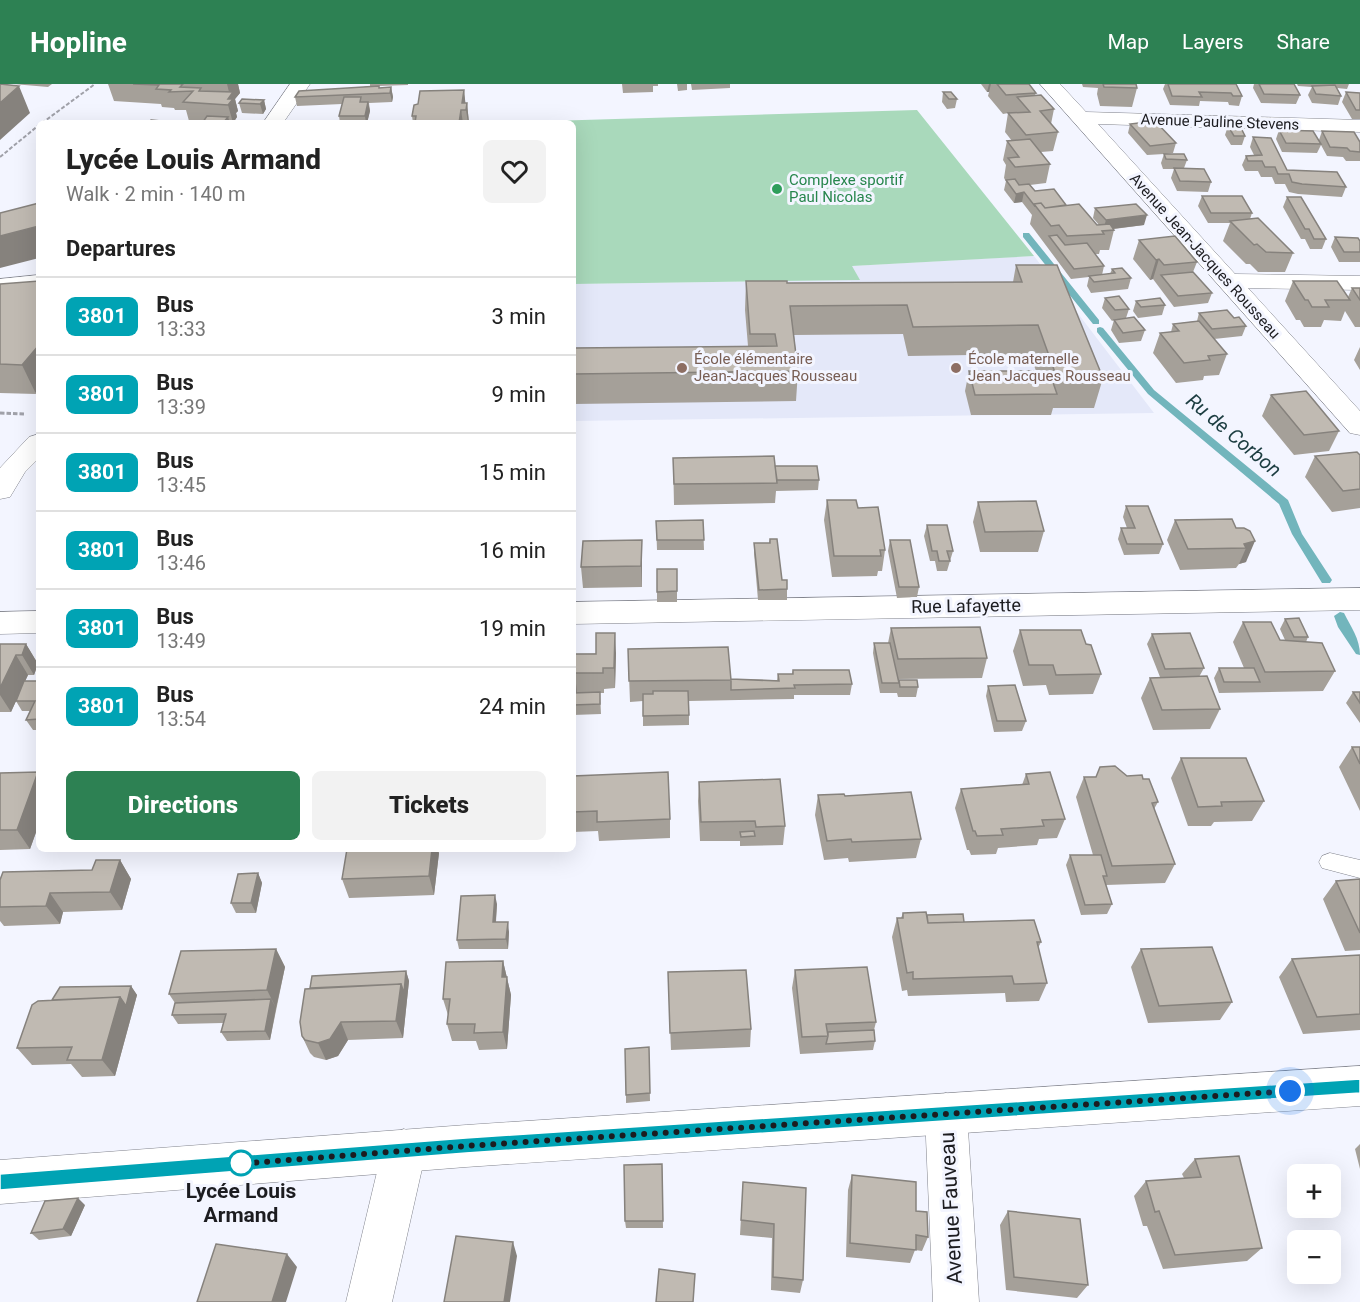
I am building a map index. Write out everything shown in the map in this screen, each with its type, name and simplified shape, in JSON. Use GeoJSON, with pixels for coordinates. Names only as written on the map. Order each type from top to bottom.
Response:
{"type":"FeatureCollection","features":[{"type":"Feature","properties":{"kind":"street"},"geometry":{"type":"LineString","coordinates":[[275,120],[300,84]]}},
{"type":"Feature","properties":{"kind":"street","name":"Avenue Jean-Jacques Rousseau"},"geometry":{"type":"LineString","coordinates":[[1050,84],[1360,427]]}},
{"type":"Feature","properties":{"kind":"street","name":"Avenue Pauline Stevens"},"geometry":{"type":"LineString","coordinates":[[1080,118],[1360,126]]}},
{"type":"Feature","properties":{"kind":"street"},"geometry":{"type":"LineString","coordinates":[[1228,281],[1360,283]]}},
{"type":"Feature","properties":{"kind":"street"},"geometry":{"type":"LineString","coordinates":[[0,490],[15,466],[36,446]]}},
{"type":"Feature","properties":{"kind":"street","name":"Rue Lafayette"},"geometry":{"type":"LineString","coordinates":[[576,613],[1360,599]]}},
{"type":"Feature","properties":{"kind":"street"},"geometry":{"type":"LineString","coordinates":[[0,623],[36,622]]}},
{"type":"Feature","properties":{"kind":"street"},"geometry":{"type":"LineString","coordinates":[[0,1182],[404,1151],[1360,1086]]}},
{"type":"Feature","properties":{"kind":"street","name":"Avenue Fauveau"},"geometry":{"type":"LineString","coordinates":[[946,1114],[956,1302]]}},
{"type":"Feature","properties":{"kind":"street"},"geometry":{"type":"LineString","coordinates":[[369,1302],[404,1151]]}},
{"type":"Feature","properties":{"kind":"lane"},"geometry":{"type":"LineString","coordinates":[[5,282],[36,279]]}},
{"type":"Feature","properties":{"kind":"lane"},"geometry":{"type":"LineString","coordinates":[[1330,862],[1360,869]]}},
{"type":"Feature","properties":{"kind":"path"},"geometry":{"type":"LineString","coordinates":[[46,120],[95,84]]}},
{"type":"Feature","properties":{"kind":"path"},"geometry":{"type":"LineString","coordinates":[[0,158],[36,127]]}},
{"type":"Feature","properties":{"kind":"path"},"geometry":{"type":"LineString","coordinates":[[0,413],[29,414]]}},
{"type":"Feature","properties":{"kind":"shaded area","name":"École maternelle Jean Jacques Rousseau"},"geometry":{"type":"Polygon","coordinates":[[[1034,256],[1154,413],[576,421],[576,284],[859,280],[851,266],[1034,256]]]}},
{"type":"Feature","properties":{"kind":"green space","name":"Complexe sportif Paul Nicolas"},"geometry":{"type":"Polygon","coordinates":[[[917,110],[1034,256],[852,266],[860,280],[576,284],[576,120],[917,110]]]}},
{"type":"Feature","properties":{"kind":"building"},"geometry":{"type":"Polygon","coordinates":[[[0,84],[19,86],[0,103],[0,84]]]}},
{"type":"Feature","properties":{"kind":"building"},"geometry":{"type":"Polygon","coordinates":[[[133,84],[183,84],[180,87],[201,88],[199,91],[233,92],[228,99],[233,99],[228,105],[183,102],[193,91],[169,92],[171,90],[156,89],[159,85],[133,84]]]}},
{"type":"Feature","properties":{"kind":"building"},"geometry":{"type":"Polygon","coordinates":[[[997,84],[1029,84],[1036,93],[1006,95],[997,84]]]}},
{"type":"Feature","properties":{"kind":"building"},"geometry":{"type":"Polygon","coordinates":[[[1103,84],[1136,84],[1137,88],[1104,87],[1103,84]]]}},
{"type":"Feature","properties":{"kind":"building"},"geometry":{"type":"Polygon","coordinates":[[[1168,84],[1236,84],[1242,96],[1233,96],[1231,93],[1199,92],[1202,97],[1172,96],[1168,84]]]}},
{"type":"Feature","properties":{"kind":"building"},"geometry":{"type":"Polygon","coordinates":[[[1259,84],[1294,84],[1300,95],[1264,94],[1259,84]]]}},
{"type":"Feature","properties":{"kind":"building"},"geometry":{"type":"Polygon","coordinates":[[[1335,85],[1341,96],[1316,94],[1312,86],[1335,85]]]}},
{"type":"Feature","properties":{"kind":"building"},"geometry":{"type":"Polygon","coordinates":[[[379,86],[379,88],[391,87],[390,93],[295,97],[299,91],[379,86]]]}},
{"type":"Feature","properties":{"kind":"building"},"geometry":{"type":"Polygon","coordinates":[[[464,90],[462,103],[467,103],[466,110],[461,110],[459,120],[415,120],[416,116],[412,116],[414,105],[418,104],[420,91],[464,90]]]}},
{"type":"Feature","properties":{"kind":"building"},"geometry":{"type":"Polygon","coordinates":[[[943,92],[951,92],[957,99],[949,99],[943,92]]]}},
{"type":"Feature","properties":{"kind":"building"},"geometry":{"type":"Polygon","coordinates":[[[1346,92],[1360,93],[1360,110],[1356,110],[1346,92]]]}},
{"type":"Feature","properties":{"kind":"building"},"geometry":{"type":"Polygon","coordinates":[[[1041,95],[1054,109],[1040,111],[1058,132],[1026,135],[1008,113],[1030,112],[1017,97],[1041,95]]]}},
{"type":"Feature","properties":{"kind":"building"},"geometry":{"type":"Polygon","coordinates":[[[344,97],[361,97],[360,102],[368,102],[365,116],[339,116],[344,97]]]}},
{"type":"Feature","properties":{"kind":"building"},"geometry":{"type":"Polygon","coordinates":[[[242,99],[264,100],[260,104],[239,103],[242,99]]]}},
{"type":"Feature","properties":{"kind":"building"},"geometry":{"type":"Polygon","coordinates":[[[207,116],[228,117],[226,120],[204,120],[207,116]]]}},
{"type":"Feature","properties":{"kind":"building"},"geometry":{"type":"Polygon","coordinates":[[[1155,121],[1176,143],[1150,146],[1130,124],[1155,121]]]}},
{"type":"Feature","properties":{"kind":"building"},"geometry":{"type":"Polygon","coordinates":[[[1228,126],[1240,126],[1245,136],[1234,136],[1228,126]]]}},
{"type":"Feature","properties":{"kind":"building"},"geometry":{"type":"Polygon","coordinates":[[[1279,130],[1313,131],[1321,144],[1286,143],[1279,130]]]}},
{"type":"Feature","properties":{"kind":"building"},"geometry":{"type":"Polygon","coordinates":[[[1322,131],[1354,132],[1360,142],[1360,152],[1350,151],[1347,148],[1330,147],[1322,131]]]}},
{"type":"Feature","properties":{"kind":"building"},"geometry":{"type":"Polygon","coordinates":[[[1253,137],[1271,138],[1287,170],[1337,172],[1346,187],[1292,182],[1289,174],[1278,174],[1275,167],[1265,167],[1262,161],[1248,161],[1246,156],[1262,155],[1253,137]]]}},
{"type":"Feature","properties":{"kind":"building"},"geometry":{"type":"Polygon","coordinates":[[[1030,139],[1050,164],[1015,167],[1008,158],[1019,157],[1007,141],[1030,139]]]}},
{"type":"Feature","properties":{"kind":"building"},"geometry":{"type":"Polygon","coordinates":[[[1164,154],[1184,154],[1187,160],[1166,159],[1164,154]]]}},
{"type":"Feature","properties":{"kind":"building"},"geometry":{"type":"Polygon","coordinates":[[[1174,168],[1204,169],[1211,182],[1180,181],[1174,168]]]}},
{"type":"Feature","properties":{"kind":"building"},"geometry":{"type":"Polygon","coordinates":[[[1015,179],[1019,185],[1029,184],[1035,191],[1054,189],[1066,205],[1045,208],[1041,203],[1034,205],[1024,192],[1016,194],[1006,180],[1015,179]]]}},
{"type":"Feature","properties":{"kind":"building"},"geometry":{"type":"Polygon","coordinates":[[[1202,196],[1242,196],[1252,213],[1211,213],[1202,196]]]}},
{"type":"Feature","properties":{"kind":"building"},"geometry":{"type":"Polygon","coordinates":[[[1287,197],[1301,197],[1326,239],[1314,239],[1309,229],[1305,229],[1287,197]]]}},
{"type":"Feature","properties":{"kind":"building"},"geometry":{"type":"Polygon","coordinates":[[[1041,203],[1045,208],[1079,204],[1097,225],[1110,224],[1114,230],[1102,231],[1104,234],[1067,236],[1059,225],[1051,226],[1034,204],[1041,203]]]}},
{"type":"Feature","properties":{"kind":"building"},"geometry":{"type":"Polygon","coordinates":[[[36,204],[36,227],[0,236],[0,213],[36,204]]]}},
{"type":"Feature","properties":{"kind":"building"},"geometry":{"type":"Polygon","coordinates":[[[1136,204],[1147,215],[1106,220],[1095,208],[1136,204]]]}},
{"type":"Feature","properties":{"kind":"building"},"geometry":{"type":"Polygon","coordinates":[[[1258,218],[1293,253],[1266,252],[1257,244],[1254,245],[1230,221],[1258,218]]]}},
{"type":"Feature","properties":{"kind":"building"},"geometry":{"type":"Polygon","coordinates":[[[1057,235],[1065,245],[1087,243],[1104,266],[1074,269],[1049,236],[1057,235]]]}},
{"type":"Feature","properties":{"kind":"building"},"geometry":{"type":"Polygon","coordinates":[[[1175,236],[1197,262],[1164,265],[1159,259],[1156,260],[1139,240],[1175,236]]]}},
{"type":"Feature","properties":{"kind":"building"},"geometry":{"type":"Polygon","coordinates":[[[1335,237],[1358,238],[1360,252],[1344,252],[1335,237]]]}},
{"type":"Feature","properties":{"kind":"building"},"geometry":{"type":"Polygon","coordinates":[[[1016,265],[1057,265],[1103,378],[1057,378],[1038,325],[913,327],[907,305],[790,306],[798,371],[576,374],[576,348],[777,346],[775,334],[750,334],[746,281],[787,281],[787,283],[1022,282],[1016,265]]]}},
{"type":"Feature","properties":{"kind":"building"},"geometry":{"type":"Polygon","coordinates":[[[1122,268],[1131,278],[1094,282],[1089,276],[1115,273],[1112,269],[1122,268]]]}},
{"type":"Feature","properties":{"kind":"building"},"geometry":{"type":"Polygon","coordinates":[[[1193,272],[1212,293],[1178,296],[1161,275],[1193,272]]]}},
{"type":"Feature","properties":{"kind":"building"},"geometry":{"type":"Polygon","coordinates":[[[36,281],[36,349],[22,365],[0,364],[0,284],[36,281]]]}},
{"type":"Feature","properties":{"kind":"building"},"geometry":{"type":"Polygon","coordinates":[[[1293,281],[1337,281],[1350,300],[1325,300],[1329,307],[1312,307],[1293,281]]]}},
{"type":"Feature","properties":{"kind":"building"},"geometry":{"type":"Polygon","coordinates":[[[1352,288],[1360,288],[1360,300],[1352,288]]]}},
{"type":"Feature","properties":{"kind":"building"},"geometry":{"type":"Polygon","coordinates":[[[1119,296],[1129,309],[1115,310],[1105,298],[1119,296]]]}},
{"type":"Feature","properties":{"kind":"building"},"geometry":{"type":"Polygon","coordinates":[[[1160,298],[1165,305],[1141,307],[1136,301],[1160,298]]]}},
{"type":"Feature","properties":{"kind":"building"},"geometry":{"type":"Polygon","coordinates":[[[1227,310],[1234,318],[1239,317],[1246,326],[1212,329],[1199,313],[1227,310]]]}},
{"type":"Feature","properties":{"kind":"building"},"geometry":{"type":"Polygon","coordinates":[[[1134,317],[1145,330],[1123,333],[1114,320],[1134,317]]]}},
{"type":"Feature","properties":{"kind":"building"},"geometry":{"type":"Polygon","coordinates":[[[1199,321],[1227,354],[1208,356],[1210,360],[1184,363],[1160,333],[1179,331],[1173,324],[1199,321]]]}},
{"type":"Feature","properties":{"kind":"building"},"geometry":{"type":"Polygon","coordinates":[[[969,371],[1049,371],[1057,394],[975,395],[969,371]]]}},
{"type":"Feature","properties":{"kind":"building"},"geometry":{"type":"Polygon","coordinates":[[[1306,391],[1339,431],[1304,435],[1271,395],[1306,391]]]}},
{"type":"Feature","properties":{"kind":"building"},"geometry":{"type":"Polygon","coordinates":[[[1357,452],[1360,455],[1360,489],[1343,491],[1315,456],[1357,452]]]}},
{"type":"Feature","properties":{"kind":"building"},"geometry":{"type":"Polygon","coordinates":[[[774,456],[777,483],[674,484],[673,458],[774,456]]]}},
{"type":"Feature","properties":{"kind":"building"},"geometry":{"type":"Polygon","coordinates":[[[775,466],[817,466],[819,480],[777,480],[775,466]]]}},
{"type":"Feature","properties":{"kind":"building"},"geometry":{"type":"Polygon","coordinates":[[[827,500],[856,500],[858,508],[878,507],[885,550],[880,550],[881,556],[834,556],[827,500]]]}},
{"type":"Feature","properties":{"kind":"building"},"geometry":{"type":"Polygon","coordinates":[[[1036,501],[1044,531],[985,532],[978,502],[1036,501]]]}},
{"type":"Feature","properties":{"kind":"building"},"geometry":{"type":"Polygon","coordinates":[[[1126,506],[1148,506],[1163,544],[1127,544],[1121,528],[1135,528],[1126,506]]]}},
{"type":"Feature","properties":{"kind":"building"},"geometry":{"type":"Polygon","coordinates":[[[1232,519],[1236,528],[1250,531],[1255,541],[1244,544],[1246,548],[1188,549],[1175,520],[1232,519]]]}},
{"type":"Feature","properties":{"kind":"building"},"geometry":{"type":"Polygon","coordinates":[[[703,520],[704,540],[657,540],[656,521],[703,520]]]}},
{"type":"Feature","properties":{"kind":"building"},"geometry":{"type":"Polygon","coordinates":[[[927,525],[947,525],[953,551],[947,551],[950,561],[939,561],[937,551],[932,551],[927,525]]]}},
{"type":"Feature","properties":{"kind":"building"},"geometry":{"type":"Polygon","coordinates":[[[770,539],[777,539],[782,580],[787,580],[787,589],[759,590],[754,543],[770,543],[770,539]]]}},
{"type":"Feature","properties":{"kind":"building"},"geometry":{"type":"Polygon","coordinates":[[[642,540],[641,566],[581,567],[583,541],[642,540]]]}},
{"type":"Feature","properties":{"kind":"building"},"geometry":{"type":"Polygon","coordinates":[[[890,540],[910,540],[919,587],[899,587],[890,540]]]}},
{"type":"Feature","properties":{"kind":"building"},"geometry":{"type":"Polygon","coordinates":[[[657,569],[677,569],[677,591],[657,592],[657,569]]]}},
{"type":"Feature","properties":{"kind":"building"},"geometry":{"type":"Polygon","coordinates":[[[1299,618],[1308,637],[1294,637],[1285,619],[1299,618]]]}},
{"type":"Feature","properties":{"kind":"building"},"geometry":{"type":"Polygon","coordinates":[[[1243,622],[1271,622],[1280,640],[1322,643],[1335,671],[1265,672],[1243,622]]]}},
{"type":"Feature","properties":{"kind":"building"},"geometry":{"type":"Polygon","coordinates":[[[980,627],[987,658],[898,659],[891,628],[980,627]]]}},
{"type":"Feature","properties":{"kind":"building"},"geometry":{"type":"Polygon","coordinates":[[[1020,630],[1081,630],[1086,644],[1091,645],[1101,674],[1056,675],[1053,665],[1029,665],[1020,630]]]}},
{"type":"Feature","properties":{"kind":"building"},"geometry":{"type":"Polygon","coordinates":[[[596,633],[615,633],[614,668],[603,668],[603,673],[576,673],[576,654],[596,654],[596,633]]]}},
{"type":"Feature","properties":{"kind":"building"},"geometry":{"type":"Polygon","coordinates":[[[1190,633],[1204,668],[1165,669],[1152,634],[1190,633]]]}},
{"type":"Feature","properties":{"kind":"building"},"geometry":{"type":"Polygon","coordinates":[[[874,643],[890,643],[899,683],[882,683],[874,643]]]}},
{"type":"Feature","properties":{"kind":"building"},"geometry":{"type":"Polygon","coordinates":[[[0,644],[26,644],[22,655],[16,655],[0,688],[0,644]]]}},
{"type":"Feature","properties":{"kind":"building"},"geometry":{"type":"Polygon","coordinates":[[[728,647],[731,680],[629,681],[628,649],[728,647]]]}},
{"type":"Feature","properties":{"kind":"building"},"geometry":{"type":"Polygon","coordinates":[[[1219,668],[1254,668],[1260,682],[1224,682],[1219,668]]]}},
{"type":"Feature","properties":{"kind":"building"},"geometry":{"type":"Polygon","coordinates":[[[793,670],[849,670],[852,684],[794,685],[795,688],[731,690],[731,679],[779,681],[778,674],[793,674],[793,670]]]}},
{"type":"Feature","properties":{"kind":"building"},"geometry":{"type":"Polygon","coordinates":[[[1207,676],[1220,709],[1162,710],[1150,678],[1207,676]]]}},
{"type":"Feature","properties":{"kind":"building"},"geometry":{"type":"Polygon","coordinates":[[[899,680],[917,680],[918,687],[900,687],[899,680]]]}},
{"type":"Feature","properties":{"kind":"building"},"geometry":{"type":"Polygon","coordinates":[[[24,681],[36,681],[36,719],[26,720],[35,701],[16,701],[24,681]]]}},
{"type":"Feature","properties":{"kind":"building"},"geometry":{"type":"Polygon","coordinates":[[[1015,685],[1026,721],[997,721],[988,686],[1015,685]]]}},
{"type":"Feature","properties":{"kind":"building"},"geometry":{"type":"Polygon","coordinates":[[[653,691],[688,691],[689,715],[643,716],[643,694],[653,694],[653,691]]]}},
{"type":"Feature","properties":{"kind":"building"},"geometry":{"type":"Polygon","coordinates":[[[600,692],[600,704],[576,705],[576,693],[600,692]]]}},
{"type":"Feature","properties":{"kind":"building"},"geometry":{"type":"Polygon","coordinates":[[[1353,692],[1360,692],[1360,703],[1353,692]]]}},
{"type":"Feature","properties":{"kind":"building"},"geometry":{"type":"Polygon","coordinates":[[[1352,747],[1360,747],[1360,764],[1352,747]]]}},
{"type":"Feature","properties":{"kind":"building"},"geometry":{"type":"Polygon","coordinates":[[[1181,758],[1246,758],[1264,801],[1221,802],[1222,806],[1198,807],[1181,758]]]}},
{"type":"Feature","properties":{"kind":"building"},"geometry":{"type":"Polygon","coordinates":[[[1115,766],[1127,776],[1142,775],[1143,779],[1149,779],[1158,802],[1152,803],[1175,864],[1112,866],[1084,777],[1096,777],[1100,767],[1115,766]]]}},
{"type":"Feature","properties":{"kind":"building"},"geometry":{"type":"Polygon","coordinates":[[[36,772],[17,830],[0,830],[0,773],[36,772]]]}},
{"type":"Feature","properties":{"kind":"building"},"geometry":{"type":"Polygon","coordinates":[[[668,772],[670,819],[597,822],[597,811],[576,812],[576,776],[668,772]]]}},
{"type":"Feature","properties":{"kind":"building"},"geometry":{"type":"Polygon","coordinates":[[[1050,772],[1065,819],[1042,820],[1044,826],[1001,829],[1003,835],[977,836],[973,831],[961,789],[1029,784],[1026,774],[1050,772]]]}},
{"type":"Feature","properties":{"kind":"building"},"geometry":{"type":"Polygon","coordinates":[[[780,779],[785,826],[756,827],[755,821],[701,822],[699,782],[780,779]]]}},
{"type":"Feature","properties":{"kind":"building"},"geometry":{"type":"Polygon","coordinates":[[[911,792],[921,839],[827,841],[818,795],[844,794],[845,796],[911,792]]]}},
{"type":"Feature","properties":{"kind":"building"},"geometry":{"type":"Polygon","coordinates":[[[754,831],[755,836],[741,837],[740,832],[754,831]]]}},
{"type":"Feature","properties":{"kind":"building"},"geometry":{"type":"Polygon","coordinates":[[[346,852],[432,852],[429,876],[342,879],[346,852]]]}},
{"type":"Feature","properties":{"kind":"building"},"geometry":{"type":"Polygon","coordinates":[[[1070,855],[1101,855],[1107,876],[1103,876],[1112,904],[1085,905],[1070,855]]]}},
{"type":"Feature","properties":{"kind":"building"},"geometry":{"type":"Polygon","coordinates":[[[96,860],[120,860],[110,892],[50,893],[46,906],[0,907],[0,880],[3,872],[92,870],[96,860]]]}},
{"type":"Feature","properties":{"kind":"building"},"geometry":{"type":"Polygon","coordinates":[[[258,873],[251,903],[231,903],[238,874],[258,873]]]}},
{"type":"Feature","properties":{"kind":"building"},"geometry":{"type":"Polygon","coordinates":[[[1360,879],[1360,933],[1336,881],[1360,879]]]}},
{"type":"Feature","properties":{"kind":"building"},"geometry":{"type":"Polygon","coordinates":[[[495,895],[493,922],[508,922],[506,939],[457,940],[461,896],[495,895]]]}},
{"type":"Feature","properties":{"kind":"building"},"geometry":{"type":"Polygon","coordinates":[[[926,912],[928,923],[1034,920],[1041,942],[1037,942],[1047,983],[1014,984],[1012,976],[913,979],[913,972],[907,973],[897,918],[903,918],[903,913],[926,912]]]}},
{"type":"Feature","properties":{"kind":"building"},"geometry":{"type":"Polygon","coordinates":[[[963,914],[964,922],[928,923],[927,915],[963,914]]]}},
{"type":"Feature","properties":{"kind":"building"},"geometry":{"type":"Polygon","coordinates":[[[1212,947],[1232,1002],[1159,1006],[1141,949],[1212,947]]]}},
{"type":"Feature","properties":{"kind":"building"},"geometry":{"type":"Polygon","coordinates":[[[276,949],[267,990],[169,994],[181,951],[276,949]]]}},
{"type":"Feature","properties":{"kind":"building"},"geometry":{"type":"Polygon","coordinates":[[[1360,955],[1360,1014],[1317,1017],[1292,959],[1360,955]]]}},
{"type":"Feature","properties":{"kind":"building"},"geometry":{"type":"Polygon","coordinates":[[[503,961],[502,977],[507,977],[503,1032],[474,1033],[475,1024],[447,1024],[450,999],[443,999],[446,962],[503,961]]]}},
{"type":"Feature","properties":{"kind":"building"},"geometry":{"type":"Polygon","coordinates":[[[867,967],[876,1022],[826,1024],[828,1036],[802,1037],[795,970],[867,967]]]}},
{"type":"Feature","properties":{"kind":"building"},"geometry":{"type":"Polygon","coordinates":[[[746,970],[751,1029],[670,1033],[668,972],[746,970]]]}},
{"type":"Feature","properties":{"kind":"building"},"geometry":{"type":"Polygon","coordinates":[[[406,971],[404,993],[401,984],[310,988],[312,976],[406,971]]]}},
{"type":"Feature","properties":{"kind":"building"},"geometry":{"type":"Polygon","coordinates":[[[401,984],[396,1021],[341,1022],[330,1039],[318,1043],[305,1040],[302,1036],[300,1022],[305,989],[401,984]]]}},
{"type":"Feature","properties":{"kind":"building"},"geometry":{"type":"Polygon","coordinates":[[[131,986],[126,1006],[120,997],[52,1000],[60,987],[131,986]]]}},
{"type":"Feature","properties":{"kind":"building"},"geometry":{"type":"Polygon","coordinates":[[[120,997],[102,1060],[67,1060],[72,1047],[17,1048],[32,1005],[38,1001],[120,997]]]}},
{"type":"Feature","properties":{"kind":"building"},"geometry":{"type":"Polygon","coordinates":[[[271,999],[265,1031],[221,1032],[226,1014],[172,1015],[175,1003],[271,999]]]}},
{"type":"Feature","properties":{"kind":"building"},"geometry":{"type":"Polygon","coordinates":[[[874,1030],[875,1041],[826,1044],[828,1032],[874,1030]]]}},
{"type":"Feature","properties":{"kind":"building"},"geometry":{"type":"Polygon","coordinates":[[[649,1047],[650,1093],[626,1095],[625,1049],[649,1047]]]}},
{"type":"Feature","properties":{"kind":"building"},"geometry":{"type":"Polygon","coordinates":[[[1239,1156],[1262,1248],[1175,1255],[1159,1211],[1155,1212],[1146,1181],[1201,1177],[1195,1159],[1239,1156]]]}},
{"type":"Feature","properties":{"kind":"building"},"geometry":{"type":"Polygon","coordinates":[[[662,1164],[663,1221],[625,1221],[624,1165],[662,1164]]]}},
{"type":"Feature","properties":{"kind":"building"},"geometry":{"type":"Polygon","coordinates":[[[852,1175],[916,1182],[916,1211],[927,1212],[928,1237],[916,1235],[916,1250],[850,1243],[852,1175]]]}},
{"type":"Feature","properties":{"kind":"building"},"geometry":{"type":"Polygon","coordinates":[[[743,1182],[806,1188],[803,1280],[773,1277],[774,1224],[741,1220],[743,1182]]]}},
{"type":"Feature","properties":{"kind":"building"},"geometry":{"type":"Polygon","coordinates":[[[78,1198],[63,1229],[31,1233],[45,1201],[78,1198]]]}},
{"type":"Feature","properties":{"kind":"building"},"geometry":{"type":"Polygon","coordinates":[[[1008,1211],[1080,1219],[1088,1285],[1014,1277],[1008,1211]]]}},
{"type":"Feature","properties":{"kind":"building"},"geometry":{"type":"Polygon","coordinates":[[[456,1236],[513,1242],[504,1302],[444,1302],[456,1236]]]}},
{"type":"Feature","properties":{"kind":"building"},"geometry":{"type":"Polygon","coordinates":[[[216,1244],[287,1254],[272,1302],[197,1302],[216,1244]]]}},
{"type":"Feature","properties":{"kind":"building"},"geometry":{"type":"Polygon","coordinates":[[[659,1269],[695,1274],[693,1302],[656,1302],[659,1269]]]}},
{"type":"Feature","properties":{"kind":"waterway","name":"Ru de Corbon"},"geometry":{"type":"LineString","coordinates":[[1026,235],[1096,322]]}},
{"type":"Feature","properties":{"kind":"waterway","name":"Ru de Corbon"},"geometry":{"type":"LineString","coordinates":[[1100,330],[1151,392],[1284,502],[1297,534],[1326,580]]}},
{"type":"Feature","properties":{"kind":"waterway","name":"Ru de Corbon"},"geometry":{"type":"LineString","coordinates":[[1340,616],[1344,627],[1360,651]]}},
{"type":"Feature","properties":{"kind":"bus line","name":"3801"},"geometry":{"type":"LineString","coordinates":[[0,1182],[466,1146],[1360,1086]]}},
{"type":"Feature","properties":{"kind":"place","name":"Complexe sportif Paul Nicolas"},"geometry":{"type":"Point","coordinates":[777,189]}},
{"type":"Feature","properties":{"kind":"place","name":"École élémentaire Jean-Jacques Rousseau"},"geometry":{"type":"Point","coordinates":[682,368]}},
{"type":"Feature","properties":{"kind":"place","name":"École maternelle Jean Jacques Rousseau"},"geometry":{"type":"Point","coordinates":[956,368]}},
{"type":"Feature","properties":{"kind":"place","name":"Lycée Louis Armand"},"geometry":{"type":"Point","coordinates":[241,1163]}},
{"type":"Feature","properties":{"kind":"route"},"geometry":{"type":"LineString","coordinates":[[241,1163],[238,1164],[466,1146],[1290,1091]]}}]}
